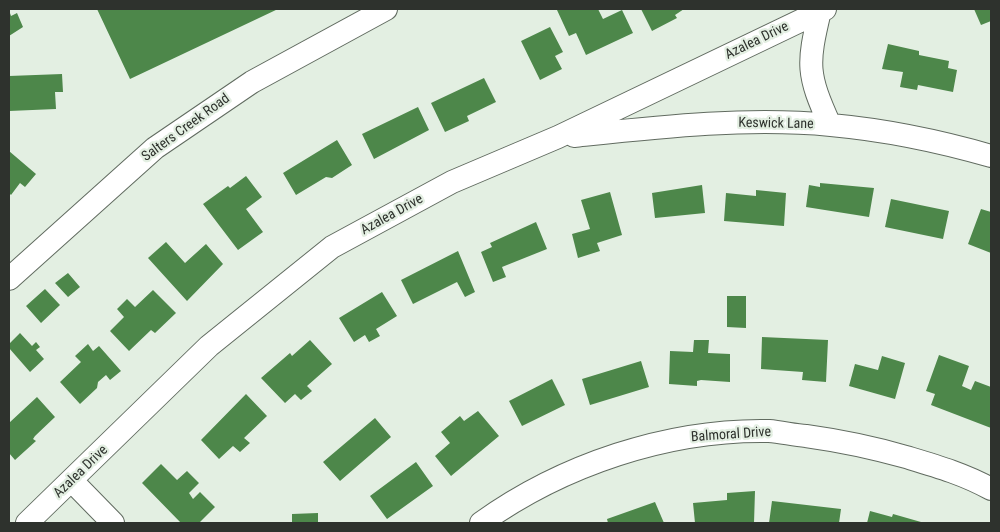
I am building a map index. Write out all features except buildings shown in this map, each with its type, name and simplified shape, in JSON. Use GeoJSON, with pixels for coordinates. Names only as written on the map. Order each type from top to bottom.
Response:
{"type":"FeatureCollection","features":[{"type":"Feature","properties":{"kind":"street","name":"Salters Creek Road"},"geometry":{"type":"LineString","coordinates":[[9,279],[155,148],[252,82],[362,14],[386,9]]}},
{"type":"Feature","properties":{"kind":"street"},"geometry":{"type":"LineString","coordinates":[[822,10],[812,46],[811,73],[816,92],[830,125]]}},
{"type":"Feature","properties":{"kind":"street","name":"Azalea Drive"},"geometry":{"type":"LineString","coordinates":[[27,523],[209,346],[332,247],[452,182],[558,137],[822,10]]}},
{"type":"Feature","properties":{"kind":"street","name":"Keswick Lane"},"geometry":{"type":"LineString","coordinates":[[558,137],[704,124],[787,123],[830,125],[910,136],[991,156]]}},
{"type":"Feature","properties":{"kind":"street","name":"Balmoral Drive"},"geometry":{"type":"LineString","coordinates":[[481,523],[498,511],[566,475],[648,445],[704,434],[770,431],[861,444],[965,475],[991,489]]}},
{"type":"Feature","properties":{"kind":"street"},"geometry":{"type":"LineString","coordinates":[[72,481],[113,523]]}}]}
